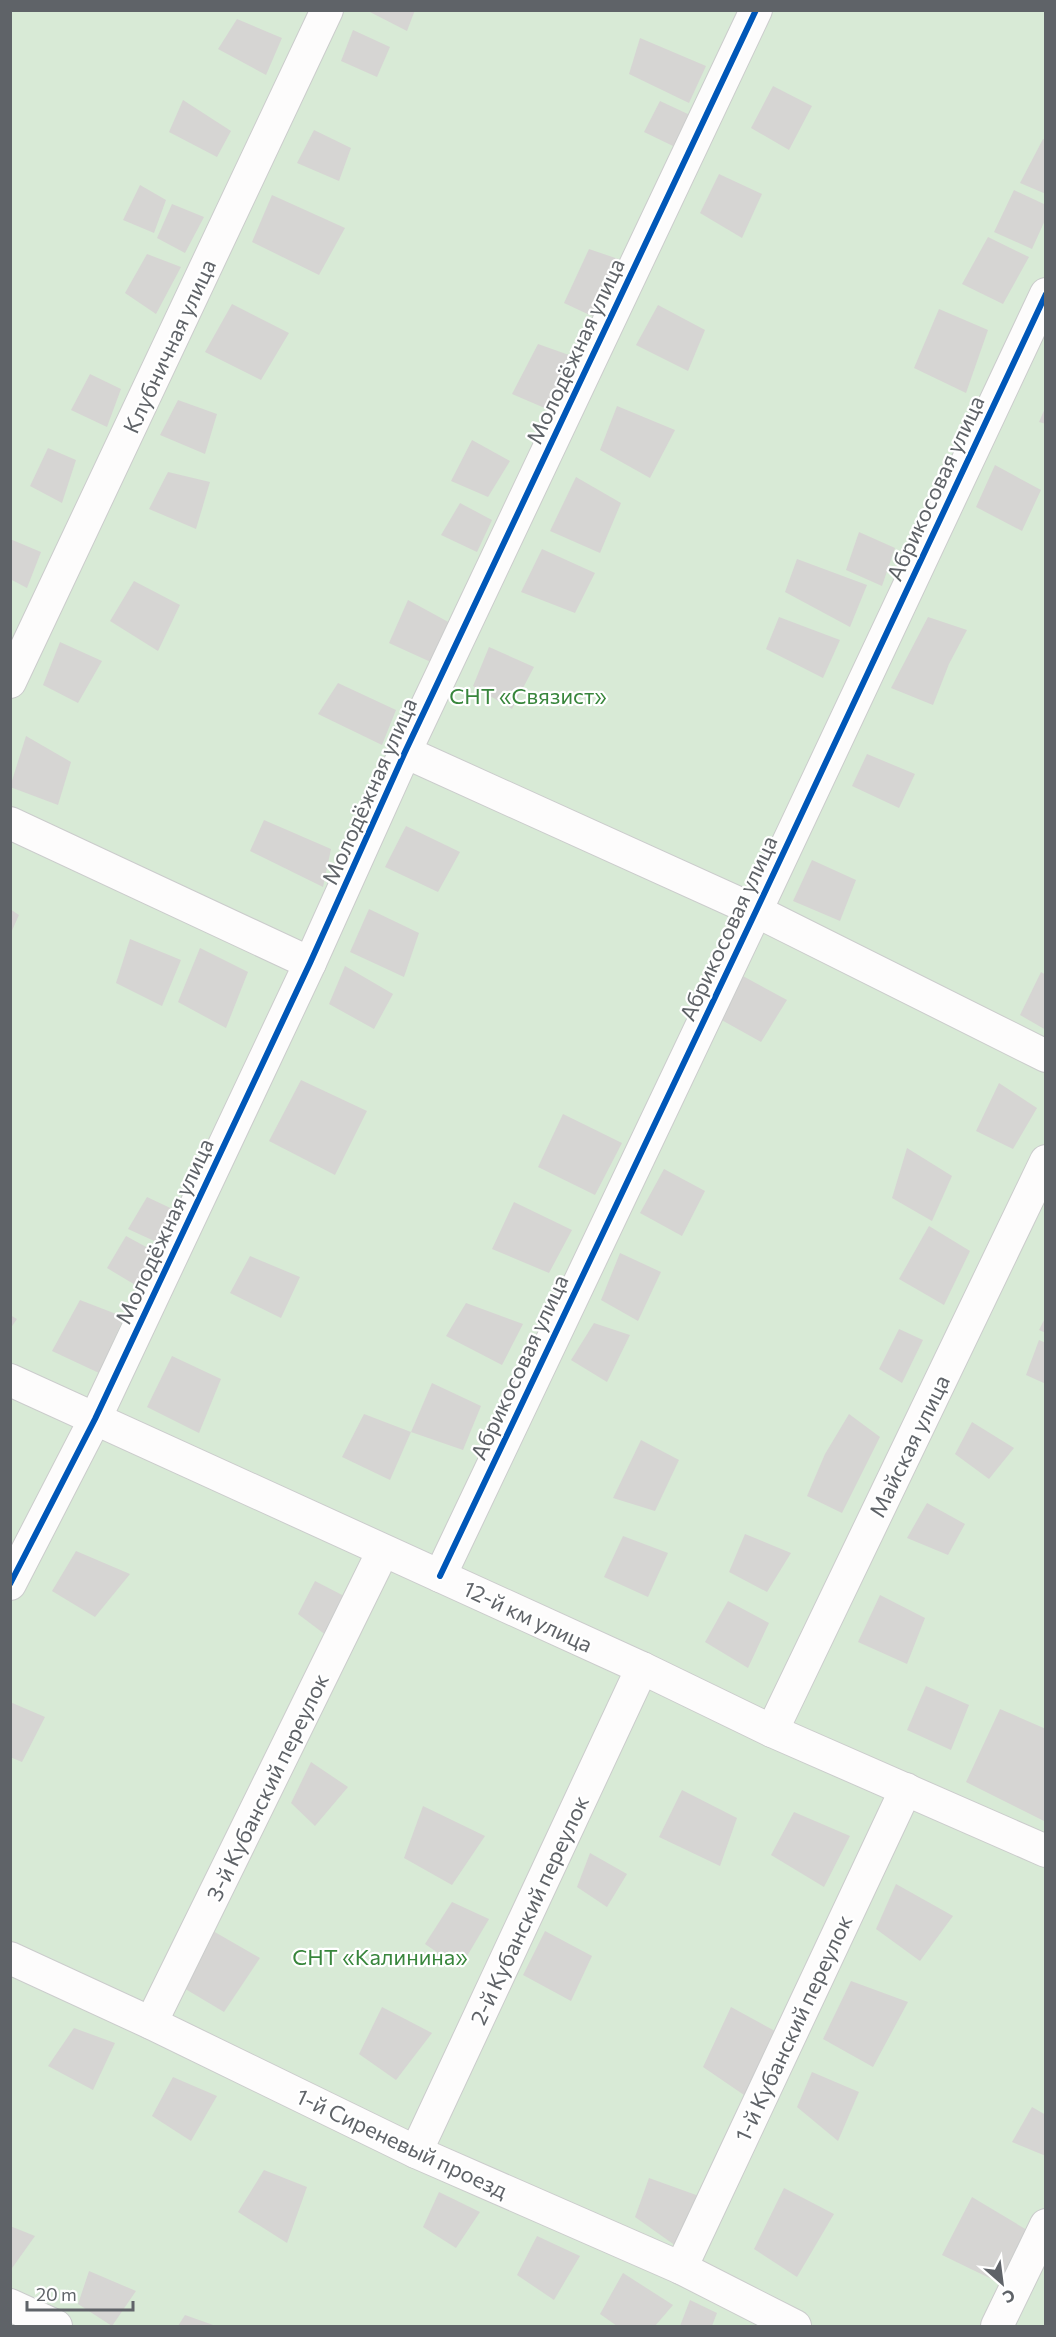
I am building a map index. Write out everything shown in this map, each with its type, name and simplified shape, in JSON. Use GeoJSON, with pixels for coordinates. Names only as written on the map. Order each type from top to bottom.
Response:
{"type":"FeatureCollection","features":[{"type":"Feature","properties":{"kind":"street","name":"Клубничная улица"},"geometry":{"type":"LineString","coordinates":[[10,682],[327,10]]}},
{"type":"Feature","properties":{"kind":"street","name":"Молодёжная улица"},"geometry":{"type":"LineString","coordinates":[[10,1584],[95,1419],[310,963],[405,752],[756,10]]}},
{"type":"Feature","properties":{"kind":"street","name":"Абрикосовая улица"},"geometry":{"type":"LineString","coordinates":[[440,1576],[1046,294]]}},
{"type":"Feature","properties":{"kind":"street"},"geometry":{"type":"LineString","coordinates":[[405,752],[756,911],[1046,1056]]}},
{"type":"Feature","properties":{"kind":"street"},"geometry":{"type":"LineString","coordinates":[[10,823],[310,963]]}},
{"type":"Feature","properties":{"kind":"street","name":"Майская улица"},"geometry":{"type":"LineString","coordinates":[[772,1731],[1046,1161]]}},
{"type":"Feature","properties":{"kind":"street","name":"12-й км улица"},"geometry":{"type":"LineString","coordinates":[[10,1380],[642,1668],[772,1731],[1046,1851]]}},
{"type":"Feature","properties":{"kind":"street","name":"3-й Кубанский переулок"},"geometry":{"type":"LineString","coordinates":[[151,2023],[383,1551]]}},
{"type":"Feature","properties":{"kind":"street","name":"2-й Кубанский переулок"},"geometry":{"type":"LineString","coordinates":[[416,2152],[642,1668]]}},
{"type":"Feature","properties":{"kind":"street","name":"1-й Кубанский переулок"},"geometry":{"type":"LineString","coordinates":[[681,2268],[906,1789]]}},
{"type":"Feature","properties":{"kind":"street","name":"1-й Сиреневый проезд"},"geometry":{"type":"LineString","coordinates":[[10,1958],[151,2023],[416,2152],[681,2268],[795,2326]]}},
{"type":"Feature","properties":{"kind":"street"},"geometry":{"type":"LineString","coordinates":[[997,2326],[1046,2225]]}},
{"type":"Feature","properties":{"kind":"street"},"geometry":{"type":"LineString","coordinates":[[10,2305],[56,2326]]}},
{"type":"Feature","properties":{"kind":"green space","name":"СНТ «Связист»"},"geometry":{"type":"Polygon","coordinates":[[[11,11],[1045,11],[1045,2326],[11,2326],[11,11]]]}},
{"type":"Feature","properties":{"kind":"building"},"geometry":{"type":"Polygon","coordinates":[[[366,10],[415,10],[407,31],[366,10]]]}},
{"type":"Feature","properties":{"kind":"building"},"geometry":{"type":"Polygon","coordinates":[[[237,19],[282,38],[266,75],[218,49],[237,19]]]}},
{"type":"Feature","properties":{"kind":"building"},"geometry":{"type":"Polygon","coordinates":[[[353,30],[390,47],[377,77],[341,61],[353,30]]]}},
{"type":"Feature","properties":{"kind":"building"},"geometry":{"type":"Polygon","coordinates":[[[640,38],[706,66],[689,103],[629,74],[640,38]]]}},
{"type":"Feature","properties":{"kind":"building"},"geometry":{"type":"Polygon","coordinates":[[[773,86],[812,106],[789,150],[751,128],[773,86]]]}},
{"type":"Feature","properties":{"kind":"building"},"geometry":{"type":"Polygon","coordinates":[[[183,100],[231,131],[217,157],[169,132],[183,100]]]}},
{"type":"Feature","properties":{"kind":"building"},"geometry":{"type":"Polygon","coordinates":[[[660,101],[690,115],[673,146],[644,132],[660,101]]]}},
{"type":"Feature","properties":{"kind":"building"},"geometry":{"type":"Polygon","coordinates":[[[314,130],[351,148],[339,181],[297,163],[314,130]]]}},
{"type":"Feature","properties":{"kind":"building"},"geometry":{"type":"Polygon","coordinates":[[[1043,139],[1046,140],[1046,194],[1020,183],[1043,139]]]}},
{"type":"Feature","properties":{"kind":"building"},"geometry":{"type":"Polygon","coordinates":[[[719,174],[762,194],[742,238],[700,213],[719,174]]]}},
{"type":"Feature","properties":{"kind":"building"},"geometry":{"type":"Polygon","coordinates":[[[140,185],[166,200],[154,233],[123,220],[140,185]]]}},
{"type":"Feature","properties":{"kind":"building"},"geometry":{"type":"Polygon","coordinates":[[[1014,190],[1046,205],[1046,218],[1032,249],[994,232],[1014,190]]]}},
{"type":"Feature","properties":{"kind":"building"},"geometry":{"type":"Polygon","coordinates":[[[272,195],[345,228],[319,275],[252,242],[272,195]]]}},
{"type":"Feature","properties":{"kind":"building"},"geometry":{"type":"Polygon","coordinates":[[[172,204],[204,217],[185,253],[157,238],[172,204]]]}},
{"type":"Feature","properties":{"kind":"building"},"geometry":{"type":"Polygon","coordinates":[[[988,237],[1029,257],[1003,304],[962,284],[988,237]]]}},
{"type":"Feature","properties":{"kind":"building"},"geometry":{"type":"Polygon","coordinates":[[[589,249],[627,262],[594,317],[564,303],[589,249]]]}},
{"type":"Feature","properties":{"kind":"building"},"geometry":{"type":"Polygon","coordinates":[[[147,254],[181,267],[156,314],[125,293],[147,254]]]}},
{"type":"Feature","properties":{"kind":"building"},"geometry":{"type":"Polygon","coordinates":[[[232,304],[289,333],[261,380],[205,352],[232,304]]]}},
{"type":"Feature","properties":{"kind":"building"},"geometry":{"type":"Polygon","coordinates":[[[658,305],[705,330],[688,371],[636,345],[658,305]]]}},
{"type":"Feature","properties":{"kind":"building"},"geometry":{"type":"Polygon","coordinates":[[[939,309],[988,330],[966,393],[914,368],[939,309]]]}},
{"type":"Feature","properties":{"kind":"building"},"geometry":{"type":"Polygon","coordinates":[[[538,344],[569,355],[554,412],[512,394],[538,344]]]}},
{"type":"Feature","properties":{"kind":"building"},"geometry":{"type":"Polygon","coordinates":[[[90,374],[121,389],[107,427],[71,410],[90,374]]]}},
{"type":"Feature","properties":{"kind":"building"},"geometry":{"type":"Polygon","coordinates":[[[178,400],[217,414],[205,454],[160,435],[178,400]]]}},
{"type":"Feature","properties":{"kind":"building"},"geometry":{"type":"Polygon","coordinates":[[[617,406],[675,430],[650,478],[600,450],[617,406]]]}},
{"type":"Feature","properties":{"kind":"building"},"geometry":{"type":"Polygon","coordinates":[[[1046,406],[1046,424],[1039,422],[1046,406]]]}},
{"type":"Feature","properties":{"kind":"building"},"geometry":{"type":"Polygon","coordinates":[[[472,440],[510,461],[488,497],[451,481],[472,440]]]}},
{"type":"Feature","properties":{"kind":"building"},"geometry":{"type":"Polygon","coordinates":[[[48,448],[76,460],[62,503],[30,486],[48,448]]]}},
{"type":"Feature","properties":{"kind":"building"},"geometry":{"type":"Polygon","coordinates":[[[995,465],[1041,490],[1022,531],[976,507],[995,465]]]}},
{"type":"Feature","properties":{"kind":"building"},"geometry":{"type":"Polygon","coordinates":[[[168,472],[210,482],[196,529],[149,509],[168,472]]]}},
{"type":"Feature","properties":{"kind":"building"},"geometry":{"type":"Polygon","coordinates":[[[576,477],[621,503],[600,553],[550,531],[576,477]]]}},
{"type":"Feature","properties":{"kind":"building"},"geometry":{"type":"Polygon","coordinates":[[[460,503],[492,520],[477,552],[441,535],[460,503]]]}},
{"type":"Feature","properties":{"kind":"building"},"geometry":{"type":"Polygon","coordinates":[[[859,532],[895,548],[882,586],[846,570],[859,532]]]}},
{"type":"Feature","properties":{"kind":"building"},"geometry":{"type":"Polygon","coordinates":[[[10,539],[41,552],[27,588],[10,579],[10,539]]]}},
{"type":"Feature","properties":{"kind":"building"},"geometry":{"type":"Polygon","coordinates":[[[542,549],[595,573],[575,613],[521,592],[542,549]]]}},
{"type":"Feature","properties":{"kind":"building"},"geometry":{"type":"Polygon","coordinates":[[[797,559],[867,585],[850,627],[785,592],[797,559]]]}},
{"type":"Feature","properties":{"kind":"building"},"geometry":{"type":"Polygon","coordinates":[[[134,581],[180,605],[158,651],[110,621],[134,581]]]}},
{"type":"Feature","properties":{"kind":"building"},"geometry":{"type":"Polygon","coordinates":[[[408,600],[452,624],[433,663],[389,643],[408,600]]]}},
{"type":"Feature","properties":{"kind":"building"},"geometry":{"type":"Polygon","coordinates":[[[779,617],[840,640],[823,678],[766,649],[779,617]]]}},
{"type":"Feature","properties":{"kind":"building"},"geometry":{"type":"Polygon","coordinates":[[[928,617],[967,630],[949,664],[933,705],[891,688],[928,617]]]}},
{"type":"Feature","properties":{"kind":"building"},"geometry":{"type":"Polygon","coordinates":[[[60,642],[102,661],[78,703],[43,685],[60,642]]]}},
{"type":"Feature","properties":{"kind":"building"},"geometry":{"type":"Polygon","coordinates":[[[489,647],[534,667],[512,709],[473,686],[489,647]]]}},
{"type":"Feature","properties":{"kind":"building"},"geometry":{"type":"Polygon","coordinates":[[[338,683],[396,710],[382,745],[318,714],[338,683]]]}},
{"type":"Feature","properties":{"kind":"building"},"geometry":{"type":"Polygon","coordinates":[[[26,736],[71,762],[58,805],[10,787],[26,736]]]}},
{"type":"Feature","properties":{"kind":"building"},"geometry":{"type":"Polygon","coordinates":[[[867,754],[915,774],[899,808],[852,786],[867,754]]]}},
{"type":"Feature","properties":{"kind":"building"},"geometry":{"type":"Polygon","coordinates":[[[264,820],[331,849],[323,887],[250,851],[264,820]]]}},
{"type":"Feature","properties":{"kind":"building"},"geometry":{"type":"Polygon","coordinates":[[[406,826],[460,852],[438,892],[385,867],[406,826]]]}},
{"type":"Feature","properties":{"kind":"building"},"geometry":{"type":"Polygon","coordinates":[[[812,860],[856,880],[840,921],[793,901],[812,860]]]}},
{"type":"Feature","properties":{"kind":"building"},"geometry":{"type":"Polygon","coordinates":[[[10,909],[19,915],[10,935],[10,909]]]}},
{"type":"Feature","properties":{"kind":"building"},"geometry":{"type":"Polygon","coordinates":[[[369,909],[419,933],[404,977],[350,952],[369,909]]]}},
{"type":"Feature","properties":{"kind":"building"},"geometry":{"type":"Polygon","coordinates":[[[130,939],[181,960],[162,1006],[116,983],[130,939]]]}},
{"type":"Feature","properties":{"kind":"building"},"geometry":{"type":"Polygon","coordinates":[[[200,948],[248,972],[226,1028],[178,1002],[200,948]]]}},
{"type":"Feature","properties":{"kind":"building"},"geometry":{"type":"Polygon","coordinates":[[[345,966],[393,994],[374,1029],[329,1004],[345,966]]]}},
{"type":"Feature","properties":{"kind":"building"},"geometry":{"type":"Polygon","coordinates":[[[1041,972],[1046,975],[1046,1030],[1020,1015],[1041,972]]]}},
{"type":"Feature","properties":{"kind":"building"},"geometry":{"type":"Polygon","coordinates":[[[741,975],[787,1000],[761,1042],[718,1018],[741,975]]]}},
{"type":"Feature","properties":{"kind":"building"},"geometry":{"type":"Polygon","coordinates":[[[301,1080],[367,1111],[335,1175],[269,1141],[301,1080]]]}},
{"type":"Feature","properties":{"kind":"building"},"geometry":{"type":"Polygon","coordinates":[[[999,1083],[1037,1108],[1013,1149],[976,1131],[999,1083]]]}},
{"type":"Feature","properties":{"kind":"building"},"geometry":{"type":"Polygon","coordinates":[[[563,1114],[622,1143],[595,1195],[538,1167],[563,1114]]]}},
{"type":"Feature","properties":{"kind":"building"},"geometry":{"type":"Polygon","coordinates":[[[907,1148],[952,1176],[932,1221],[892,1198],[907,1148]]]}},
{"type":"Feature","properties":{"kind":"building"},"geometry":{"type":"Polygon","coordinates":[[[664,1169],[705,1191],[682,1236],[640,1213],[664,1169]]]}},
{"type":"Feature","properties":{"kind":"building"},"geometry":{"type":"Polygon","coordinates":[[[147,1197],[181,1213],[163,1245],[128,1229],[147,1197]]]}},
{"type":"Feature","properties":{"kind":"building"},"geometry":{"type":"Polygon","coordinates":[[[514,1202],[572,1230],[549,1273],[492,1249],[514,1202]]]}},
{"type":"Feature","properties":{"kind":"building"},"geometry":{"type":"Polygon","coordinates":[[[929,1226],[970,1251],[944,1305],[899,1279],[929,1226]]]}},
{"type":"Feature","properties":{"kind":"building"},"geometry":{"type":"Polygon","coordinates":[[[126,1236],[161,1255],[142,1289],[107,1268],[126,1236]]]}},
{"type":"Feature","properties":{"kind":"building"},"geometry":{"type":"Polygon","coordinates":[[[620,1253],[661,1272],[638,1321],[601,1300],[620,1253]]]}},
{"type":"Feature","properties":{"kind":"building"},"geometry":{"type":"Polygon","coordinates":[[[250,1256],[300,1277],[281,1318],[230,1293],[250,1256]]]}},
{"type":"Feature","properties":{"kind":"building"},"geometry":{"type":"Polygon","coordinates":[[[80,1300],[124,1317],[99,1373],[52,1351],[80,1300]]]}},
{"type":"Feature","properties":{"kind":"building"},"geometry":{"type":"Polygon","coordinates":[[[466,1303],[523,1324],[502,1365],[446,1336],[466,1303]]]}},
{"type":"Feature","properties":{"kind":"building"},"geometry":{"type":"Polygon","coordinates":[[[10,1315],[17,1319],[10,1329],[10,1315]]]}},
{"type":"Feature","properties":{"kind":"building"},"geometry":{"type":"Polygon","coordinates":[[[1046,1316],[1046,1333],[1039,1330],[1046,1316]]]}},
{"type":"Feature","properties":{"kind":"building"},"geometry":{"type":"Polygon","coordinates":[[[594,1323],[630,1335],[607,1382],[571,1360],[594,1323]]]}},
{"type":"Feature","properties":{"kind":"building"},"geometry":{"type":"Polygon","coordinates":[[[899,1329],[923,1340],[902,1383],[879,1369],[899,1329]]]}},
{"type":"Feature","properties":{"kind":"building"},"geometry":{"type":"Polygon","coordinates":[[[1039,1340],[1046,1343],[1046,1384],[1026,1375],[1039,1340]]]}},
{"type":"Feature","properties":{"kind":"building"},"geometry":{"type":"Polygon","coordinates":[[[172,1356],[221,1379],[199,1433],[147,1407],[172,1356]]]}},
{"type":"Feature","properties":{"kind":"building"},"geometry":{"type":"Polygon","coordinates":[[[432,1383],[481,1406],[463,1450],[411,1432],[432,1383]]]}},
{"type":"Feature","properties":{"kind":"building"},"geometry":{"type":"Polygon","coordinates":[[[364,1414],[411,1432],[390,1480],[342,1457],[364,1414]]]}},
{"type":"Feature","properties":{"kind":"building"},"geometry":{"type":"Polygon","coordinates":[[[849,1414],[880,1437],[842,1513],[807,1496],[825,1454],[849,1414]]]}},
{"type":"Feature","properties":{"kind":"building"},"geometry":{"type":"Polygon","coordinates":[[[972,1422],[1014,1448],[989,1479],[955,1454],[972,1422]]]}},
{"type":"Feature","properties":{"kind":"building"},"geometry":{"type":"Polygon","coordinates":[[[641,1440],[679,1460],[655,1511],[613,1498],[641,1440]]]}},
{"type":"Feature","properties":{"kind":"building"},"geometry":{"type":"Polygon","coordinates":[[[927,1503],[965,1524],[948,1555],[907,1538],[927,1503]]]}},
{"type":"Feature","properties":{"kind":"building"},"geometry":{"type":"Polygon","coordinates":[[[745,1534],[791,1553],[767,1592],[729,1572],[745,1534]]]}},
{"type":"Feature","properties":{"kind":"building"},"geometry":{"type":"Polygon","coordinates":[[[623,1536],[668,1553],[648,1597],[604,1577],[623,1536]]]}},
{"type":"Feature","properties":{"kind":"building"},"geometry":{"type":"Polygon","coordinates":[[[76,1551],[130,1574],[95,1617],[52,1591],[76,1551]]]}},
{"type":"Feature","properties":{"kind":"building"},"geometry":{"type":"Polygon","coordinates":[[[315,1581],[350,1599],[331,1639],[298,1614],[315,1581]]]}},
{"type":"Feature","properties":{"kind":"building"},"geometry":{"type":"Polygon","coordinates":[[[880,1595],[925,1618],[907,1664],[858,1642],[880,1595]]]}},
{"type":"Feature","properties":{"kind":"building"},"geometry":{"type":"Polygon","coordinates":[[[728,1601],[769,1623],[748,1668],[705,1642],[728,1601]]]}},
{"type":"Feature","properties":{"kind":"building"},"geometry":{"type":"Polygon","coordinates":[[[926,1686],[969,1705],[951,1750],[907,1730],[926,1686]]]}},
{"type":"Feature","properties":{"kind":"building"},"geometry":{"type":"Polygon","coordinates":[[[10,1702],[45,1717],[22,1762],[10,1757],[10,1702]]]}},
{"type":"Feature","properties":{"kind":"building"},"geometry":{"type":"Polygon","coordinates":[[[1000,1709],[1046,1729],[1046,1822],[966,1782],[1000,1709]]]}},
{"type":"Feature","properties":{"kind":"building"},"geometry":{"type":"Polygon","coordinates":[[[311,1762],[348,1787],[315,1826],[291,1803],[311,1762]]]}},
{"type":"Feature","properties":{"kind":"building"},"geometry":{"type":"Polygon","coordinates":[[[682,1790],[737,1818],[720,1866],[659,1837],[682,1790]]]}},
{"type":"Feature","properties":{"kind":"building"},"geometry":{"type":"Polygon","coordinates":[[[423,1806],[485,1836],[452,1885],[404,1858],[423,1806]]]}},
{"type":"Feature","properties":{"kind":"building"},"geometry":{"type":"Polygon","coordinates":[[[794,1812],[850,1836],[824,1887],[771,1855],[794,1812]]]}},
{"type":"Feature","properties":{"kind":"building"},"geometry":{"type":"Polygon","coordinates":[[[590,1853],[627,1874],[607,1907],[577,1887],[590,1853]]]}},
{"type":"Feature","properties":{"kind":"building"},"geometry":{"type":"Polygon","coordinates":[[[896,1884],[953,1916],[920,1961],[876,1929],[896,1884]]]}},
{"type":"Feature","properties":{"kind":"building"},"geometry":{"type":"Polygon","coordinates":[[[452,1902],[489,1919],[460,1968],[425,1944],[452,1902]]]}},
{"type":"Feature","properties":{"kind":"building"},"geometry":{"type":"Polygon","coordinates":[[[213,1931],[260,1958],[224,2012],[182,1987],[213,1931]]]}},
{"type":"Feature","properties":{"kind":"building"},"geometry":{"type":"Polygon","coordinates":[[[545,1931],[592,1956],[571,2001],[523,1975],[545,1931]]]}},
{"type":"Feature","properties":{"kind":"building"},"geometry":{"type":"Polygon","coordinates":[[[851,1981],[908,2002],[873,2067],[823,2039],[851,1981]]]}},
{"type":"Feature","properties":{"kind":"building"},"geometry":{"type":"Polygon","coordinates":[[[382,2007],[432,2033],[396,2080],[359,2054],[382,2007]]]}},
{"type":"Feature","properties":{"kind":"building"},"geometry":{"type":"Polygon","coordinates":[[[731,2007],[775,2031],[744,2095],[703,2067],[731,2007]]]}},
{"type":"Feature","properties":{"kind":"building"},"geometry":{"type":"Polygon","coordinates":[[[74,2028],[115,2043],[93,2090],[48,2066],[74,2028]]]}},
{"type":"Feature","properties":{"kind":"building"},"geometry":{"type":"Polygon","coordinates":[[[812,2072],[859,2092],[838,2141],[797,2107],[812,2072]]]}},
{"type":"Feature","properties":{"kind":"building"},"geometry":{"type":"Polygon","coordinates":[[[173,2077],[217,2096],[191,2141],[152,2116],[173,2077]]]}},
{"type":"Feature","properties":{"kind":"building"},"geometry":{"type":"Polygon","coordinates":[[[1032,2107],[1046,2115],[1046,2156],[1012,2142],[1032,2107]]]}},
{"type":"Feature","properties":{"kind":"building"},"geometry":{"type":"Polygon","coordinates":[[[264,2170],[307,2187],[287,2243],[238,2212],[264,2170]]]}},
{"type":"Feature","properties":{"kind":"building"},"geometry":{"type":"Polygon","coordinates":[[[649,2178],[699,2196],[676,2246],[635,2217],[649,2178]]]}},
{"type":"Feature","properties":{"kind":"building"},"geometry":{"type":"Polygon","coordinates":[[[784,2188],[834,2214],[797,2277],[754,2249],[784,2188]]]}},
{"type":"Feature","properties":{"kind":"building"},"geometry":{"type":"Polygon","coordinates":[[[439,2192],[480,2212],[456,2248],[423,2227],[439,2192]]]}},
{"type":"Feature","properties":{"kind":"building"},"geometry":{"type":"Polygon","coordinates":[[[972,2197],[1032,2233],[1006,2286],[942,2255],[972,2197]]]}},
{"type":"Feature","properties":{"kind":"building"},"geometry":{"type":"Polygon","coordinates":[[[10,2226],[35,2236],[10,2271],[10,2226]]]}},
{"type":"Feature","properties":{"kind":"building"},"geometry":{"type":"Polygon","coordinates":[[[537,2236],[580,2256],[554,2300],[517,2275],[537,2236]]]}},
{"type":"Feature","properties":{"kind":"building"},"geometry":{"type":"Polygon","coordinates":[[[89,2271],[136,2291],[112,2326],[78,2304],[89,2271]]]}},
{"type":"Feature","properties":{"kind":"building"},"geometry":{"type":"Polygon","coordinates":[[[623,2273],[673,2305],[655,2326],[617,2326],[600,2314],[623,2273]]]}},
{"type":"Feature","properties":{"kind":"building"},"geometry":{"type":"Polygon","coordinates":[[[690,2300],[717,2313],[712,2326],[680,2326],[690,2300]]]}},
{"type":"Feature","properties":{"kind":"building"},"geometry":{"type":"Polygon","coordinates":[[[185,2315],[216,2326],[178,2326],[185,2315]]]}},
{"type":"Feature","properties":{"kind":"cycle path"},"geometry":{"type":"LineString","coordinates":[[10,1584],[95,1419],[310,963],[405,752],[756,10]]}},
{"type":"Feature","properties":{"kind":"cycle path"},"geometry":{"type":"LineString","coordinates":[[440,1576],[1046,294]]}},
{"type":"Feature","properties":{"kind":"park label","name":"СНТ «Калинина»"},"geometry":{"type":"Point","coordinates":[380,1956]}}]}
